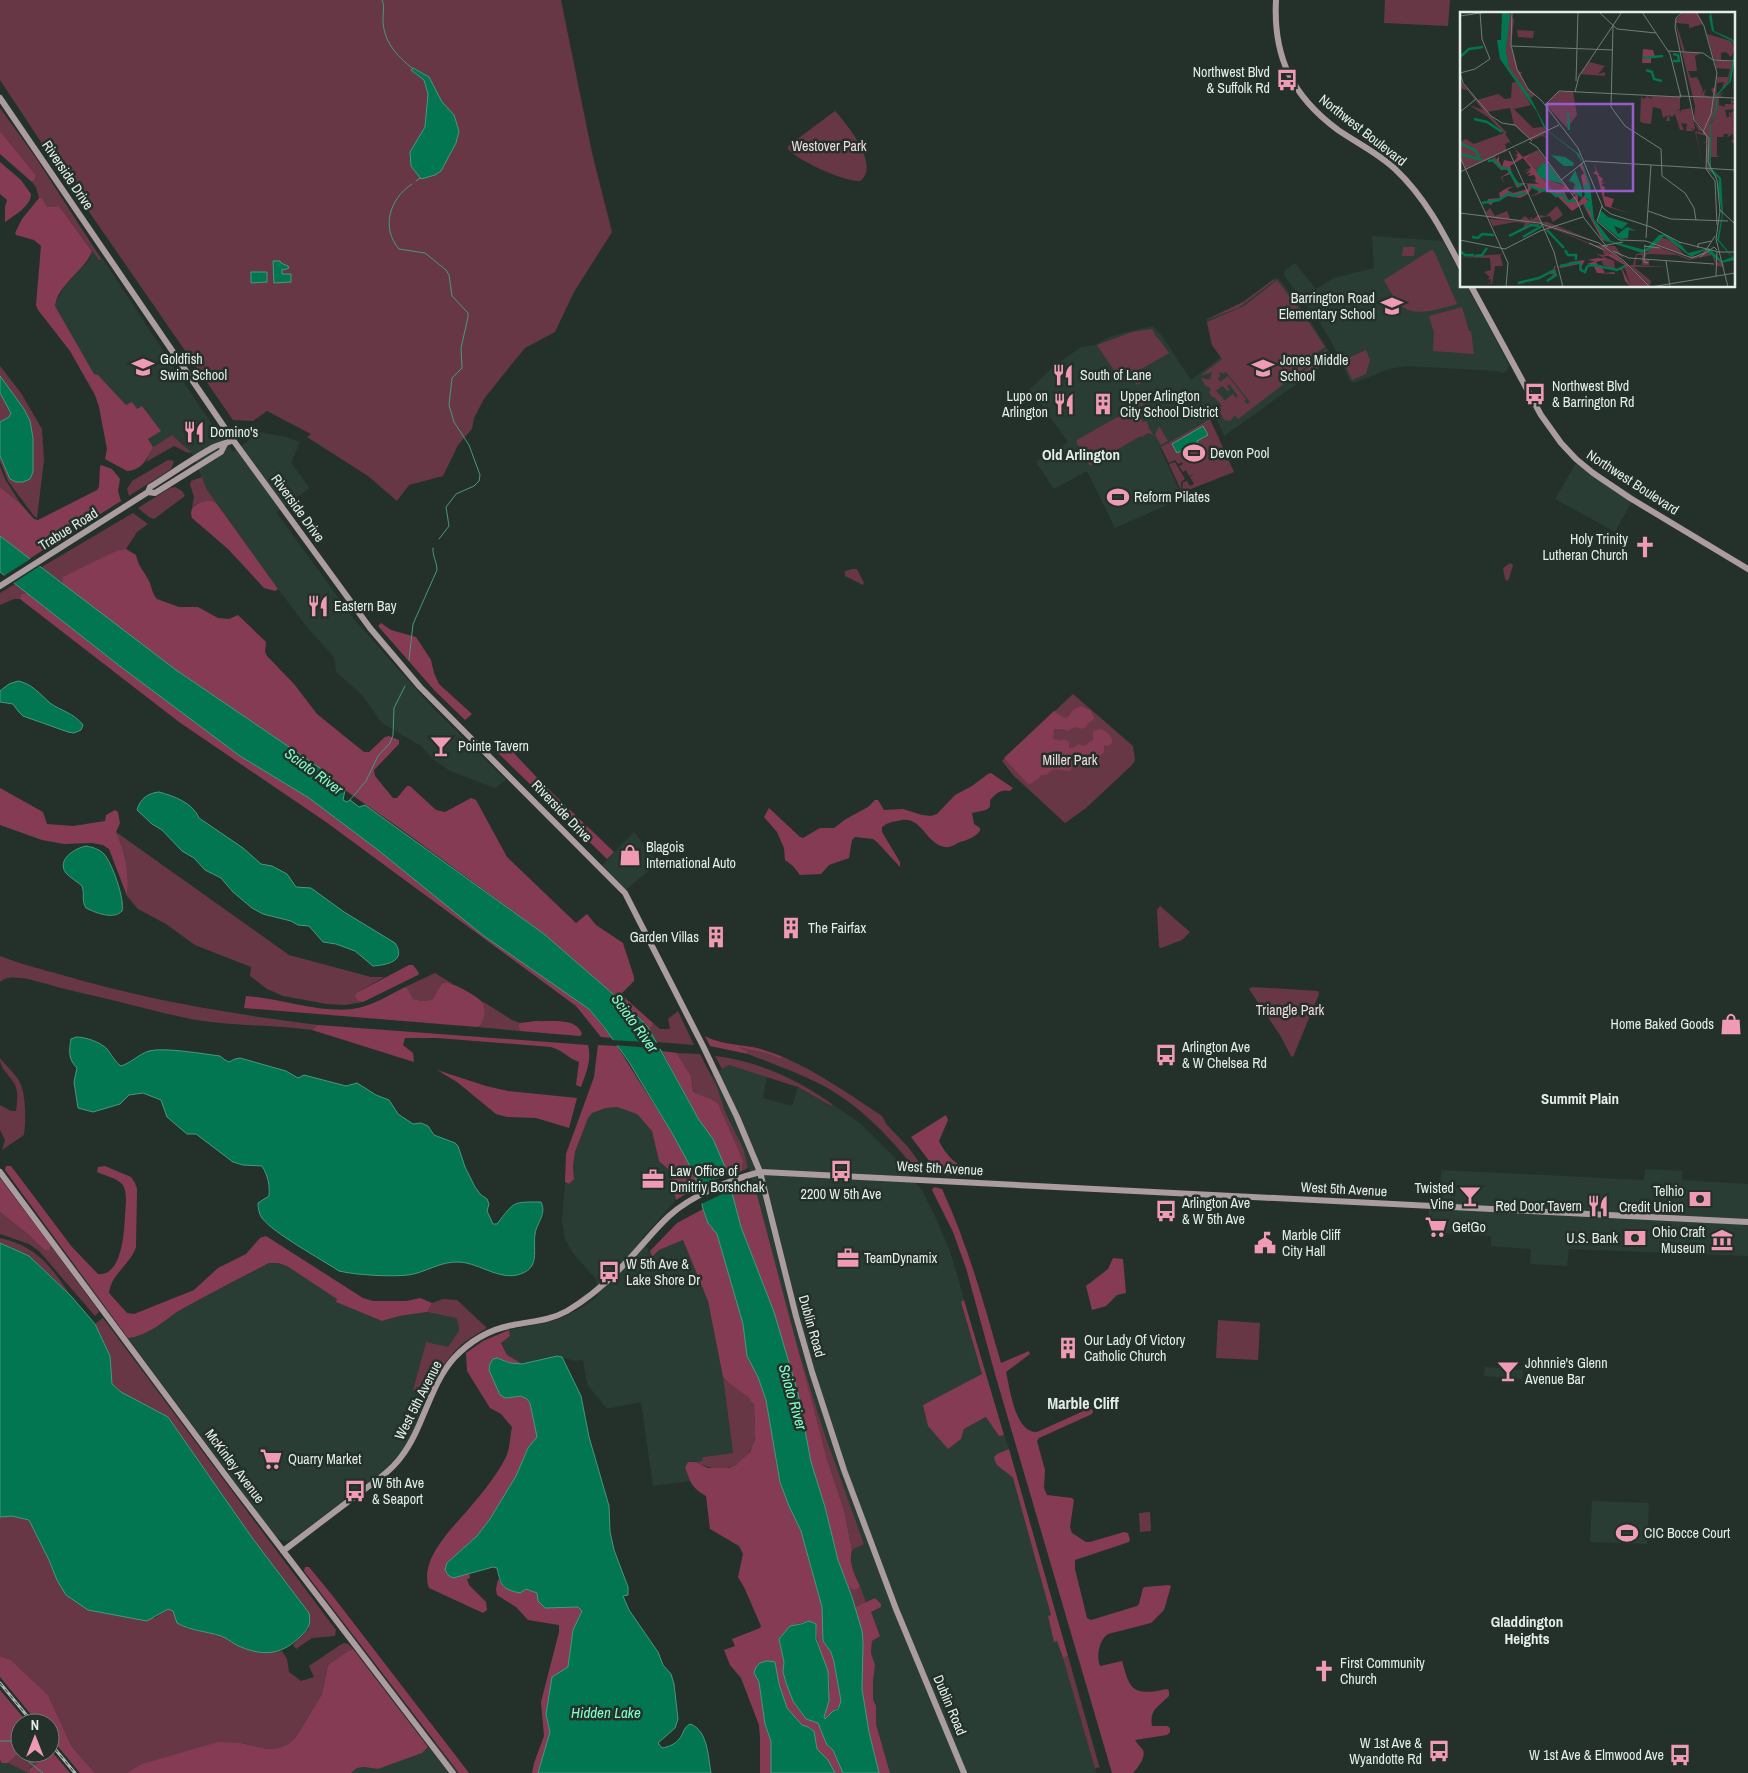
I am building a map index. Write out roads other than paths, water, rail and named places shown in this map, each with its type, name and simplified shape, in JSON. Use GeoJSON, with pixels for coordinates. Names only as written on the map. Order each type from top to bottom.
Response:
{"type":"FeatureCollection","features":[{"type":"Feature","properties":{"kind":"main road","name":"Northwest Boulevard"},"geometry":{"type":"LineString","coordinates":[[1276,0],[1275,23],[1278,40],[1289,74],[1297,90],[1320,116],[1342,133],[1379,156],[1406,180],[1430,210],[1460,265]]}},
{"type":"Feature","properties":{"kind":"main road","name":"Riverside Drive"},"geometry":{"type":"LineString","coordinates":[[0,98],[233,440],[345,594],[420,687],[625,893]]}},
{"type":"Feature","properties":{"kind":"main road","name":"Northwest Boulevard"},"geometry":{"type":"LineString","coordinates":[[1472,288],[1541,415],[1561,443],[1576,459],[1630,498],[1748,569]]}},
{"type":"Feature","properties":{"kind":"main road","name":"Trabue Road"},"geometry":{"type":"LineString","coordinates":[[0,586],[112,516],[148,492],[150,487],[216,446],[233,440]]}},
{"type":"Feature","properties":{"kind":"main road","name":"Dublin Road"},"geometry":{"type":"LineString","coordinates":[[625,893],[710,1060],[737,1116],[760,1172],[796,1316],[844,1472],[896,1609],[964,1773]]}},
{"type":"Feature","properties":{"kind":"main road","name":"McKinley Avenue"},"geometry":{"type":"LineString","coordinates":[[0,1172],[283,1551],[453,1773]]}},
{"type":"Feature","properties":{"kind":"main road","name":"West 5th Avenue"},"geometry":{"type":"LineString","coordinates":[[283,1551],[396,1464],[409,1445],[445,1371],[454,1358],[468,1346],[499,1328],[555,1317],[582,1301],[631,1257],[669,1216],[711,1190],[760,1172],[1748,1222]]}},
{"type":"Feature","properties":{"kind":"water"},"geometry":{"type":"Polygon","coordinates":[[[413,68],[429,77],[442,102],[454,115],[459,131],[456,143],[441,171],[421,179],[411,166],[410,152],[425,127],[428,94],[424,80],[411,70],[413,68]]]}},
{"type":"Feature","properties":{"kind":"water"},"geometry":{"type":"Polygon","coordinates":[[[273,261],[280,261],[288,266],[289,268],[282,269],[282,274],[291,274],[291,282],[274,283],[273,261]]]}},
{"type":"Feature","properties":{"kind":"water"},"geometry":{"type":"Polygon","coordinates":[[[251,272],[267,272],[267,282],[251,283],[251,272]]]}},
{"type":"Feature","properties":{"kind":"water"},"geometry":{"type":"Polygon","coordinates":[[[0,376],[24,409],[30,421],[33,438],[33,472],[30,479],[23,482],[16,482],[10,479],[0,456],[0,422],[9,417],[11,413],[0,393],[0,376]]]}},
{"type":"Feature","properties":{"kind":"water"},"geometry":{"type":"Polygon","coordinates":[[[1203,426],[1208,435],[1197,441],[1200,447],[1192,451],[1189,447],[1177,453],[1172,444],[1203,426]]]}},
{"type":"Feature","properties":{"kind":"water","name":"Scioto River"},"geometry":{"type":"Polygon","coordinates":[[[0,536],[176,670],[320,768],[345,790],[343,800],[347,802],[350,800],[359,807],[365,805],[544,934],[648,1027],[699,1120],[713,1139],[725,1167],[741,1227],[774,1312],[798,1393],[811,1462],[825,1507],[838,1560],[862,1631],[862,1689],[869,1732],[879,1773],[843,1773],[833,1750],[827,1745],[818,1723],[806,1719],[793,1701],[786,1683],[779,1639],[790,1626],[809,1621],[816,1624],[816,1639],[828,1671],[829,1701],[825,1719],[838,1709],[841,1701],[834,1662],[831,1652],[823,1641],[822,1607],[801,1531],[780,1482],[766,1400],[758,1377],[747,1356],[743,1324],[717,1234],[708,1223],[695,1175],[629,1062],[589,1009],[484,936],[378,850],[309,798],[240,756],[121,667],[0,572],[0,536]]]}},
{"type":"Feature","properties":{"kind":"water"},"geometry":{"type":"Polygon","coordinates":[[[18,681],[31,687],[50,703],[76,718],[83,725],[81,730],[74,733],[68,732],[23,716],[13,704],[0,702],[0,691],[9,684],[18,681]]]}},
{"type":"Feature","properties":{"kind":"water"},"geometry":{"type":"Polygon","coordinates":[[[159,792],[188,804],[199,818],[243,848],[261,864],[272,866],[287,874],[296,887],[311,888],[344,912],[395,943],[399,954],[397,958],[384,965],[373,966],[355,951],[336,944],[323,942],[309,926],[298,925],[291,921],[263,914],[252,908],[233,892],[221,878],[205,870],[194,858],[182,851],[162,830],[152,824],[137,810],[145,797],[159,792]]]}},
{"type":"Feature","properties":{"kind":"water"},"geometry":{"type":"Polygon","coordinates":[[[86,846],[102,852],[111,865],[122,898],[122,911],[119,914],[105,915],[86,908],[82,886],[66,873],[63,864],[65,859],[72,852],[86,846]]]}},
{"type":"Feature","properties":{"kind":"water"},"geometry":{"type":"Polygon","coordinates":[[[76,1037],[101,1044],[121,1066],[149,1051],[174,1050],[220,1056],[229,1062],[240,1058],[286,1071],[298,1078],[304,1075],[346,1086],[357,1083],[376,1095],[389,1100],[398,1114],[413,1124],[421,1123],[428,1126],[434,1135],[458,1146],[465,1167],[475,1187],[487,1199],[489,1204],[487,1211],[493,1224],[497,1224],[515,1204],[541,1202],[543,1210],[535,1234],[534,1261],[525,1272],[508,1276],[459,1262],[445,1263],[414,1274],[401,1276],[363,1275],[339,1271],[286,1238],[262,1218],[258,1203],[269,1196],[269,1184],[262,1166],[243,1165],[233,1162],[196,1134],[187,1134],[167,1117],[161,1100],[143,1093],[129,1095],[120,1104],[93,1112],[78,1108],[74,1082],[77,1068],[72,1061],[70,1051],[71,1039],[76,1037]]]}},
{"type":"Feature","properties":{"kind":"water"},"geometry":{"type":"Polygon","coordinates":[[[0,1243],[29,1256],[71,1296],[95,1324],[110,1356],[112,1384],[121,1392],[168,1417],[253,1539],[309,1613],[308,1628],[294,1642],[287,1647],[273,1652],[258,1652],[238,1646],[221,1636],[182,1626],[177,1623],[173,1611],[168,1609],[147,1621],[88,1610],[66,1595],[29,1520],[12,1516],[0,1517],[0,1243]]]}},
{"type":"Feature","properties":{"kind":"water","name":"Hidden Lake"},"geometry":{"type":"Polygon","coordinates":[[[557,1356],[562,1357],[581,1396],[589,1437],[609,1506],[610,1532],[614,1550],[628,1587],[628,1595],[623,1596],[629,1610],[658,1652],[663,1665],[671,1674],[674,1684],[678,1719],[675,1728],[658,1743],[662,1748],[674,1744],[690,1724],[696,1727],[704,1738],[711,1773],[538,1773],[550,1732],[546,1714],[552,1677],[568,1667],[573,1630],[582,1611],[578,1607],[545,1608],[538,1601],[537,1593],[526,1589],[520,1593],[505,1588],[497,1568],[493,1567],[453,1578],[445,1570],[447,1563],[477,1536],[490,1519],[516,1476],[528,1448],[537,1437],[530,1403],[521,1396],[506,1398],[500,1395],[489,1370],[490,1364],[493,1359],[497,1358],[510,1363],[522,1364],[557,1356]]]}},
{"type":"Feature","properties":{"kind":"water"},"geometry":{"type":"Polygon","coordinates":[[[768,1661],[775,1662],[779,1684],[787,1708],[802,1725],[814,1731],[817,1749],[828,1760],[835,1773],[771,1773],[771,1741],[765,1724],[759,1682],[754,1673],[758,1664],[768,1661]]]}},
{"type":"Feature","properties":{"kind":"waterway"},"geometry":{"type":"LineString","coordinates":[[382,0],[385,34],[388,41],[396,53],[412,68]]}},
{"type":"Feature","properties":{"kind":"waterway"},"geometry":{"type":"LineString","coordinates":[[416,181],[420,178]]}},
{"type":"Feature","properties":{"kind":"waterway"},"geometry":{"type":"LineString","coordinates":[[412,184],[398,198],[390,214],[389,223],[393,241],[399,249],[425,253],[446,270],[449,275],[452,296],[468,313],[461,348],[462,368],[452,378],[449,405],[454,422],[469,445],[480,475],[479,481],[474,486],[456,494],[446,507],[449,526],[439,539]]}},
{"type":"Feature","properties":{"kind":"waterway"},"geometry":{"type":"LineString","coordinates":[[409,660],[413,624],[437,570],[433,548]]}},
{"type":"Feature","properties":{"kind":"waterway"},"geometry":{"type":"LineString","coordinates":[[350,800],[366,781],[378,756],[390,743],[393,735],[394,708],[405,686]]}},
{"type":"Feature","properties":{"kind":"waterway"},"geometry":{"type":"LineString","coordinates":[[0,1741],[10,1741]]}},
{"type":"Feature","properties":{"kind":"waterway"},"geometry":{"type":"LineString","coordinates":[[30,1763],[43,1773]]}},
{"type":"Feature","properties":{"kind":"railway"},"geometry":{"type":"LineString","coordinates":[[0,1683],[25,1713]]}},
{"type":"Feature","properties":{"kind":"railway"},"geometry":{"type":"LineString","coordinates":[[60,1755],[75,1773]]}},
{"type":"Feature","properties":{"kind":"place","name":"Northwest Blvd & Suffolk Rd"},"geometry":{"type":"Point","coordinates":[1287,80]}},
{"type":"Feature","properties":{"kind":"place","name":"Barrington Road Elementary School"},"geometry":{"type":"Point","coordinates":[1392,306]}},
{"type":"Feature","properties":{"kind":"place","name":"Goldfish Swim School"},"geometry":{"type":"Point","coordinates":[143,367]}},
{"type":"Feature","properties":{"kind":"place","name":"Jones Middle School"},"geometry":{"type":"Point","coordinates":[1263,368]}},
{"type":"Feature","properties":{"kind":"place","name":"South of Lane"},"geometry":{"type":"Point","coordinates":[1063,375]}},
{"type":"Feature","properties":{"kind":"place","name":"Northwest Blvd & Barrington Rd"},"geometry":{"type":"Point","coordinates":[1535,394]}},
{"type":"Feature","properties":{"kind":"place","name":"Lupo on Arlington"},"geometry":{"type":"Point","coordinates":[1064,404]}},
{"type":"Feature","properties":{"kind":"place","name":"Upper Arlington City School District"},"geometry":{"type":"Point","coordinates":[1103,404]}},
{"type":"Feature","properties":{"kind":"place","name":"Domino's"},"geometry":{"type":"Point","coordinates":[194,432]}},
{"type":"Feature","properties":{"kind":"place","name":"Devon Pool"},"geometry":{"type":"Point","coordinates":[1194,453]}},
{"type":"Feature","properties":{"kind":"place","name":"Reform Pilates"},"geometry":{"type":"Point","coordinates":[1118,497]}},
{"type":"Feature","properties":{"kind":"place","name":"Holy Trinity Lutheran Church"},"geometry":{"type":"Point","coordinates":[1645,547]}},
{"type":"Feature","properties":{"kind":"place","name":"Eastern Bay"},"geometry":{"type":"Point","coordinates":[318,606]}},
{"type":"Feature","properties":{"kind":"place","name":"Pointe Tavern"},"geometry":{"type":"Point","coordinates":[441,746]}},
{"type":"Feature","properties":{"kind":"place","name":"Blagois International Auto"},"geometry":{"type":"Point","coordinates":[630,855]}},
{"type":"Feature","properties":{"kind":"place","name":"The Fairfax"},"geometry":{"type":"Point","coordinates":[791,928]}},
{"type":"Feature","properties":{"kind":"place","name":"Garden Villas"},"geometry":{"type":"Point","coordinates":[716,937]}},
{"type":"Feature","properties":{"kind":"place","name":"Home Baked Goods"},"geometry":{"type":"Point","coordinates":[1731,1024]}},
{"type":"Feature","properties":{"kind":"place","name":"Arlington Ave & W Chelsea Rd"},"geometry":{"type":"Point","coordinates":[1166,1055]}},
{"type":"Feature","properties":{"kind":"place","name":"2200 W 5th Ave"},"geometry":{"type":"Point","coordinates":[841,1171]}},
{"type":"Feature","properties":{"kind":"place","name":"Law Office of Dmitriy Borshchak"},"geometry":{"type":"Point","coordinates":[653,1179]}},
{"type":"Feature","properties":{"kind":"place","name":"Twisted Vine"},"geometry":{"type":"Point","coordinates":[1470,1196]}},
{"type":"Feature","properties":{"kind":"place","name":"Telhio Credit Union"},"geometry":{"type":"Point","coordinates":[1700,1199]}},
{"type":"Feature","properties":{"kind":"place","name":"Red Door Tavern"},"geometry":{"type":"Point","coordinates":[1598,1206]}},
{"type":"Feature","properties":{"kind":"place","name":"Arlington Ave & W 5th Ave"},"geometry":{"type":"Point","coordinates":[1166,1211]}},
{"type":"Feature","properties":{"kind":"place","name":"GetGo"},"geometry":{"type":"Point","coordinates":[1436,1227]}},
{"type":"Feature","properties":{"kind":"place","name":"U.S. Bank"},"geometry":{"type":"Point","coordinates":[1635,1238]}},
{"type":"Feature","properties":{"kind":"place","name":"Ohio Craft Museum"},"geometry":{"type":"Point","coordinates":[1722,1240]}},
{"type":"Feature","properties":{"kind":"place","name":"Marble Cliff City Hall"},"geometry":{"type":"Point","coordinates":[1265,1243]}},
{"type":"Feature","properties":{"kind":"place","name":"TeamDynamix"},"geometry":{"type":"Point","coordinates":[848,1258]}},
{"type":"Feature","properties":{"kind":"place","name":"W 5th Ave & Lake Shore Dr"},"geometry":{"type":"Point","coordinates":[609,1272]}},
{"type":"Feature","properties":{"kind":"place","name":"Our Lady Of Victory Catholic Church"},"geometry":{"type":"Point","coordinates":[1068,1348]}},
{"type":"Feature","properties":{"kind":"place","name":"Johnnie's Glenn Avenue Bar"},"geometry":{"type":"Point","coordinates":[1508,1371]}},
{"type":"Feature","properties":{"kind":"place","name":"Quarry Market"},"geometry":{"type":"Point","coordinates":[271,1459]}},
{"type":"Feature","properties":{"kind":"place","name":"W 5th Ave & Seaport"},"geometry":{"type":"Point","coordinates":[355,1491]}},
{"type":"Feature","properties":{"kind":"place","name":"CIC Bocce Court"},"geometry":{"type":"Point","coordinates":[1627,1533]}},
{"type":"Feature","properties":{"kind":"place","name":"First Community Church"},"geometry":{"type":"Point","coordinates":[1324,1671]}},
{"type":"Feature","properties":{"kind":"place","name":"W 1st Ave & Wyandotte Rd"},"geometry":{"type":"Point","coordinates":[1439,1751]}},
{"type":"Feature","properties":{"kind":"place","name":"W 1st Ave & Elmwood Ave"},"geometry":{"type":"Point","coordinates":[1680,1755]}},
{"type":"Feature","properties":{"kind":"district","name":"Old Arlington"},"geometry":{"type":"Point","coordinates":[1081,454]}},
{"type":"Feature","properties":{"kind":"district","name":"Summit Plain"},"geometry":{"type":"Point","coordinates":[1580,1098]}},
{"type":"Feature","properties":{"kind":"district","name":"Marble Cliff"},"geometry":{"type":"Point","coordinates":[1083,1403]}},
{"type":"Feature","properties":{"kind":"district","name":"Gladdington Heights"},"geometry":{"type":"Point","coordinates":[1527,1630]}},
{"type":"Feature","properties":{"kind":"park label","name":"Westover Park"},"geometry":{"type":"Point","coordinates":[829,146]}},
{"type":"Feature","properties":{"kind":"park label","name":"Miller Park"},"geometry":{"type":"Point","coordinates":[1070,760]}},
{"type":"Feature","properties":{"kind":"park label","name":"Triangle Park"},"geometry":{"type":"Point","coordinates":[1290,1010]}}]}
